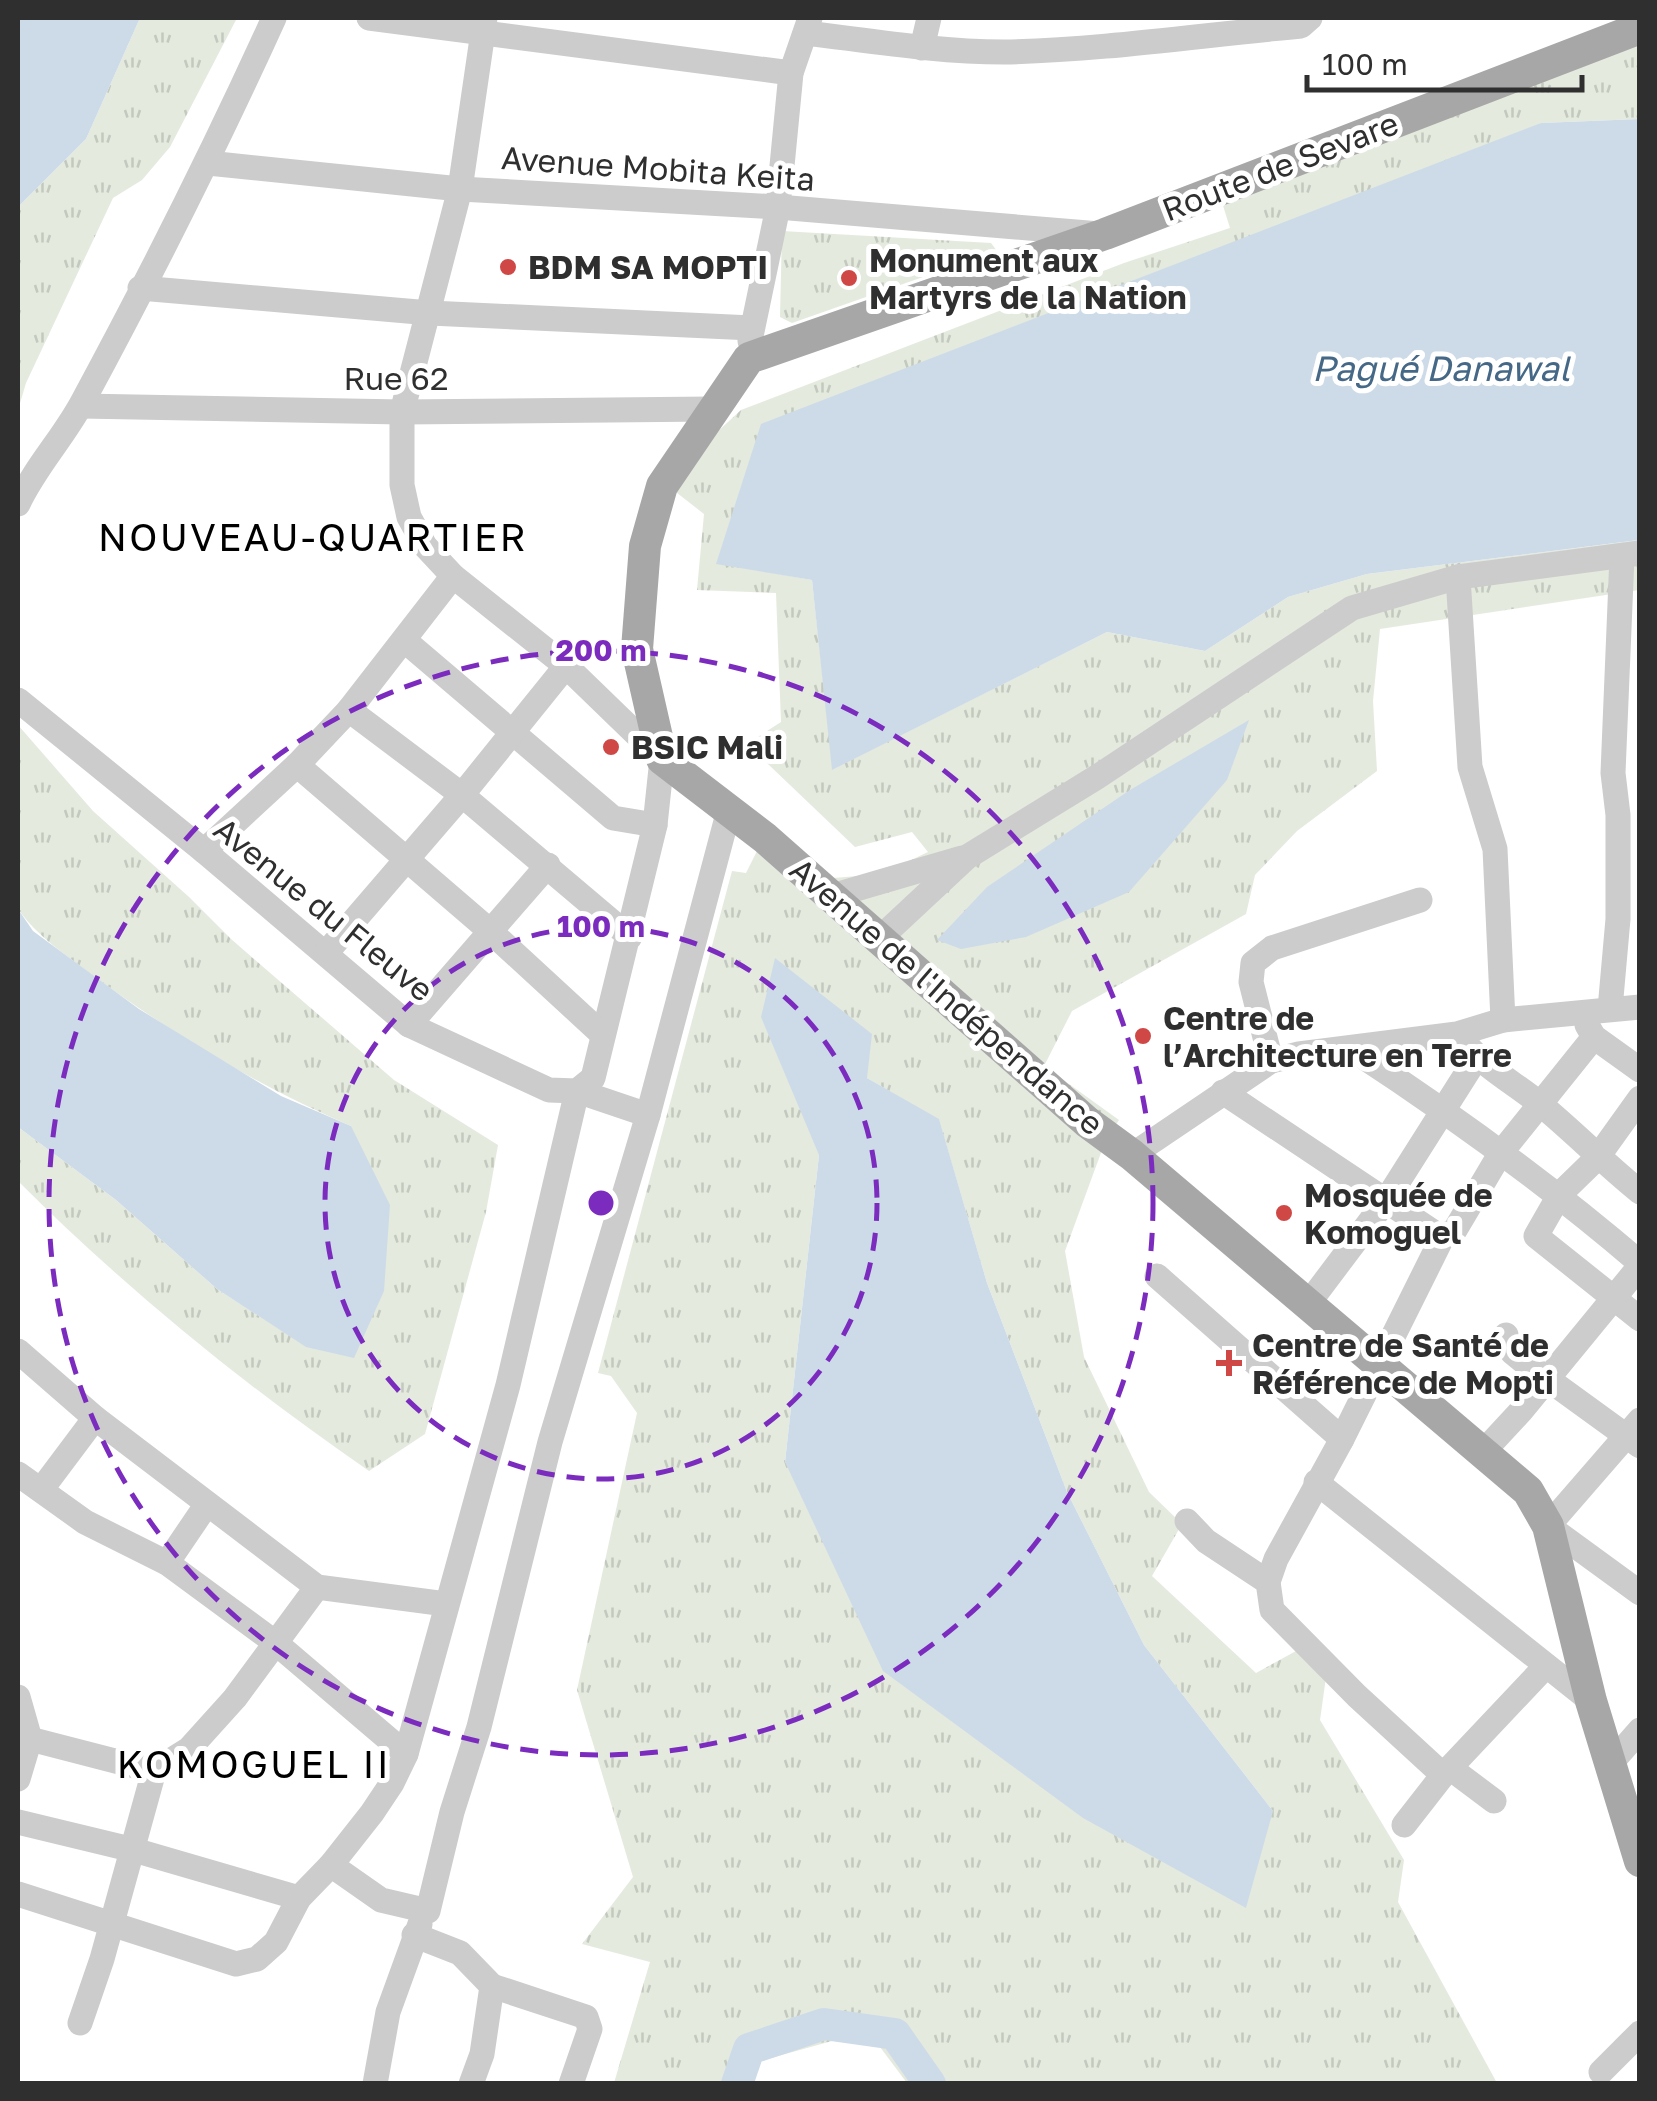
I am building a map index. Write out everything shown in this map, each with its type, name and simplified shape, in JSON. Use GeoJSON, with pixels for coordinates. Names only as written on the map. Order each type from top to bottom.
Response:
{"type":"FeatureCollection","features":[{"type":"Feature","properties":{"kind":"main road","name":"Route de Sevare"},"geometry":{"type":"LineString","coordinates":[[750,343],[1105,234],[1640,28]]}},
{"type":"Feature","properties":{"kind":"main road"},"geometry":{"type":"LineString","coordinates":[[662,759],[637,649],[645,546],[662,486],[750,343]]}},
{"type":"Feature","properties":{"kind":"main road","name":"Avenue de l'Indépendance"},"geometry":{"type":"LineString","coordinates":[[662,759],[832,896],[1087,1122],[1132,1154],[1528,1491],[1548,1526],[1591,1701],[1640,1861]]}},
{"type":"Feature","properties":{"kind":"street"},"geometry":{"type":"LineString","coordinates":[[18,504],[28,481],[81,406],[208,163],[274,18]]}},
{"type":"Feature","properties":{"kind":"street"},"geometry":{"type":"LineString","coordinates":[[369,18],[484,24],[791,73]]}},
{"type":"Feature","properties":{"kind":"street"},"geometry":{"type":"LineString","coordinates":[[922,48],[928,18]]}},
{"type":"Feature","properties":{"kind":"street"},"geometry":{"type":"LineString","coordinates":[[140,288],[750,343],[778,208],[791,73],[808,25],[922,48],[1001,52],[1099,48],[1301,26],[1310,18]]}},
{"type":"Feature","properties":{"kind":"street"},"geometry":{"type":"LineString","coordinates":[[18,1894],[236,1964],[257,1958],[276,1942],[299,1898],[331,1865],[392,1783],[406,1754],[508,1385],[576,1091],[592,1078],[630,937],[655,825],[662,759],[566,666],[453,576],[425,546],[409,517],[402,485],[402,412],[460,188],[484,24]]}},
{"type":"Feature","properties":{"kind":"street","name":"Avenue Mobita Keita"},"geometry":{"type":"LineString","coordinates":[[208,163],[460,188],[1105,234]]}},
{"type":"Feature","properties":{"kind":"street","name":"Rue 62"},"geometry":{"type":"LineString","coordinates":[[81,406],[402,412],[711,409]]}},
{"type":"Feature","properties":{"kind":"street"},"geometry":{"type":"LineString","coordinates":[[878,940],[967,856],[1097,776],[1352,608],[1458,577],[1630,555],[1613,773],[1618,815],[1618,919],[1610,1009]]}},
{"type":"Feature","properties":{"kind":"street"},"geometry":{"type":"LineString","coordinates":[[204,852],[349,710],[453,576]]}},
{"type":"Feature","properties":{"kind":"street"},"geometry":{"type":"LineString","coordinates":[[1458,577],[1470,767],[1495,849],[1502,1020]]}},
{"type":"Feature","properties":{"kind":"street"},"geometry":{"type":"LineString","coordinates":[[404,640],[612,818],[655,825]]}},
{"type":"Feature","properties":{"kind":"street"},"geometry":{"type":"LineString","coordinates":[[326,954],[462,796],[566,666]]}},
{"type":"Feature","properties":{"kind":"street","name":"Avenue du Fleuve"},"geometry":{"type":"LineString","coordinates":[[18,700],[409,1025],[549,1090],[576,1091],[648,1114]]}},
{"type":"Feature","properties":{"kind":"street"},"geometry":{"type":"LineString","coordinates":[[349,710],[548,865],[630,937]]}},
{"type":"Feature","properties":{"kind":"street"},"geometry":{"type":"LineString","coordinates":[[297,765],[603,1035]]}},
{"type":"Feature","properties":{"kind":"street"},"geometry":{"type":"LineString","coordinates":[[375,2084],[388,2012],[414,1936],[428,1911],[452,1812],[480,1727],[550,1442],[648,1114],[729,810]]}},
{"type":"Feature","properties":{"kind":"street"},"geometry":{"type":"LineString","coordinates":[[832,896],[967,856]]}},
{"type":"Feature","properties":{"kind":"street"},"geometry":{"type":"LineString","coordinates":[[409,1025],[548,865]]}},
{"type":"Feature","properties":{"kind":"street"},"geometry":{"type":"LineString","coordinates":[[1271,1061],[1252,982],[1253,963],[1272,948],[1420,900]]}},
{"type":"Feature","properties":{"kind":"street"},"geometry":{"type":"LineString","coordinates":[[1132,1154],[1271,1061],[1298,1054],[1457,1034],[1502,1020],[1640,1007]]}},
{"type":"Feature","properties":{"kind":"street"},"geometry":{"type":"LineString","coordinates":[[1580,1011],[1594,1037],[1640,1070]]}},
{"type":"Feature","properties":{"kind":"street"},"geometry":{"type":"LineString","coordinates":[[1457,1034],[1477,1057],[1541,1104],[1596,1158],[1640,1192]]}},
{"type":"Feature","properties":{"kind":"street"},"geometry":{"type":"LineString","coordinates":[[1494,1801],[1446,1771],[1356,1696],[1272,1610],[1268,1582],[1442,1238],[1455,1230],[1500,1154],[1594,1037]]}},
{"type":"Feature","properties":{"kind":"street"},"geometry":{"type":"LineString","coordinates":[[1350,1048],[1445,1110],[1500,1154],[1560,1194],[1640,1265],[1482,1452]]}},
{"type":"Feature","properties":{"kind":"street"},"geometry":{"type":"LineString","coordinates":[[1308,1304],[1387,1199],[1477,1057]]}},
{"type":"Feature","properties":{"kind":"street"},"geometry":{"type":"LineString","coordinates":[[1223,1092],[1442,1238]]}},
{"type":"Feature","properties":{"kind":"street"},"geometry":{"type":"LineString","coordinates":[[1640,1098],[1596,1158],[1560,1194],[1536,1236],[1640,1319]]}},
{"type":"Feature","properties":{"kind":"street"},"geometry":{"type":"LineString","coordinates":[[1156,1276],[1342,1439]]}},
{"type":"Feature","properties":{"kind":"street"},"geometry":{"type":"LineString","coordinates":[[1506,1335],[1512,1352],[1635,1434],[1548,1526],[1636,1584]]}},
{"type":"Feature","properties":{"kind":"street"},"geometry":{"type":"LineString","coordinates":[[18,1351],[95,1418],[317,1587],[446,1604]]}},
{"type":"Feature","properties":{"kind":"street"},"geometry":{"type":"LineString","coordinates":[[41,1490],[95,1418]]}},
{"type":"Feature","properties":{"kind":"street"},"geometry":{"type":"LineString","coordinates":[[18,1474],[84,1522],[166,1564],[277,1644],[406,1754]]}},
{"type":"Feature","properties":{"kind":"street"},"geometry":{"type":"LineString","coordinates":[[1316,1482],[1591,1701]]}},
{"type":"Feature","properties":{"kind":"street"},"geometry":{"type":"LineString","coordinates":[[166,1564],[207,1504]]}},
{"type":"Feature","properties":{"kind":"street"},"geometry":{"type":"LineString","coordinates":[[1188,1521],[1206,1540],[1268,1582]]}},
{"type":"Feature","properties":{"kind":"street"},"geometry":{"type":"LineString","coordinates":[[80,2023],[134,1850],[154,1771],[188,1749],[235,1698],[317,1587]]}},
{"type":"Feature","properties":{"kind":"street"},"geometry":{"type":"LineString","coordinates":[[1404,1825],[1446,1771],[1546,1666]]}},
{"type":"Feature","properties":{"kind":"street"},"geometry":{"type":"LineString","coordinates":[[18,1697],[30,1739],[18,1779]]}},
{"type":"Feature","properties":{"kind":"street"},"geometry":{"type":"LineString","coordinates":[[1611,1763],[1640,1730]]}},
{"type":"Feature","properties":{"kind":"street"},"geometry":{"type":"LineString","coordinates":[[30,1739],[154,1771]]}},
{"type":"Feature","properties":{"kind":"street"},"geometry":{"type":"LineString","coordinates":[[18,1822],[134,1850],[299,1898]]}},
{"type":"Feature","properties":{"kind":"street"},"geometry":{"type":"LineString","coordinates":[[331,1865],[382,1900],[428,1911]]}},
{"type":"Feature","properties":{"kind":"street"},"geometry":{"type":"LineString","coordinates":[[414,1936],[460,1952],[492,1986],[586,2017],[590,2028],[571,2084]]}},
{"type":"Feature","properties":{"kind":"street"},"geometry":{"type":"LineString","coordinates":[[472,2084],[482,2054],[492,1986]]}},
{"type":"Feature","properties":{"kind":"street"},"geometry":{"type":"LineString","coordinates":[[1601,2072],[1640,2033]]}},
{"type":"Feature","properties":{"kind":"green space"},"geometry":{"type":"Polygon","coordinates":[[[140,18],[237,18],[170,147],[142,180],[113,198],[26,383],[18,410],[18,207],[86,139],[140,18]]]}},
{"type":"Feature","properties":{"kind":"green space"},"geometry":{"type":"Polygon","coordinates":[[[1639,18],[1639,119],[1541,123],[717,563],[812,580],[833,769],[1107,632],[1205,651],[1288,597],[1367,574],[1639,540],[1639,590],[1380,629],[1373,701],[1377,771],[1297,831],[1255,875],[1246,914],[1072,1011],[1044,1066],[1119,1120],[1106,1139],[1065,1251],[1084,1357],[1149,1492],[1182,1524],[1152,1576],[1256,1673],[1296,1651],[1326,1677],[1320,1720],[1404,1860],[1398,1902],[1497,2083],[907,2083],[868,2031],[749,2064],[744,2083],[614,2083],[650,1962],[582,1944],[633,1877],[577,1690],[637,1413],[611,1376],[598,1373],[732,871],[746,873],[763,839],[809,880],[882,874],[928,852],[912,832],[855,847],[747,744],[781,722],[776,593],[697,590],[704,514],[663,482],[741,410],[1124,263],[1230,228],[1215,180],[1639,18]],[[867,1078],[819,1155],[785,1462],[1273,1811],[1144,1645],[1067,1492],[987,1283],[939,1120],[867,1078]]]}},
{"type":"Feature","properties":{"kind":"green space"},"geometry":{"type":"Polygon","coordinates":[[[782,231],[991,243],[997,251],[792,323],[780,317],[782,231]]]}},
{"type":"Feature","properties":{"kind":"green space"},"geometry":{"type":"Polygon","coordinates":[[[18,725],[93,811],[231,939],[394,1080],[498,1145],[486,1212],[425,1434],[369,1471],[187,1334],[18,1181],[18,1127],[116,1200],[217,1289],[307,1347],[351,1126],[250,1077],[185,1038],[92,975],[52,945],[26,919],[18,909],[18,725]]]}},
{"type":"Feature","properties":{"kind":"water"},"geometry":{"type":"Polygon","coordinates":[[[18,18],[140,18],[86,139],[18,207],[18,18]]]}},
{"type":"Feature","properties":{"kind":"water","name":"Pagué Danawal"},"geometry":{"type":"Polygon","coordinates":[[[1639,119],[1639,540],[1367,574],[1288,597],[1205,651],[1107,632],[832,770],[812,580],[716,564],[761,424],[1541,123],[1639,119]]]}},
{"type":"Feature","properties":{"kind":"water"},"geometry":{"type":"Polygon","coordinates":[[[1249,720],[1227,780],[1129,892],[1026,937],[961,949],[937,940],[987,887],[1130,790],[1249,720]]]}},
{"type":"Feature","properties":{"kind":"water"},"geometry":{"type":"Polygon","coordinates":[[[18,909],[33,931],[139,1009],[281,1096],[351,1126],[390,1205],[384,1291],[354,1358],[306,1347],[217,1289],[116,1200],[18,1127],[18,909]]]}},
{"type":"Feature","properties":{"kind":"water"},"geometry":{"type":"Polygon","coordinates":[[[775,958],[872,1034],[867,1078],[939,1119],[987,1283],[1067,1492],[1144,1645],[1273,1811],[1246,1908],[1083,1818],[883,1671],[785,1462],[819,1155],[761,1017],[775,958]]]}},
{"type":"Feature","properties":{"kind":"waterway"},"geometry":{"type":"LineString","coordinates":[[737,2084],[749,2049],[824,2024],[895,2034],[930,2084]]}},
{"type":"Feature","properties":{"kind":"place","name":"BDM SA MOPTI"},"geometry":{"type":"Point","coordinates":[508,267]}},
{"type":"Feature","properties":{"kind":"place","name":"Monument aux Martyrs de la Nation"},"geometry":{"type":"Point","coordinates":[849,278]}},
{"type":"Feature","properties":{"kind":"place","name":"BSIC Mali"},"geometry":{"type":"Point","coordinates":[611,747]}},
{"type":"Feature","properties":{"kind":"place","name":"Centre de l’Architecture en Terre"},"geometry":{"type":"Point","coordinates":[1143,1036]}},
{"type":"Feature","properties":{"kind":"place","name":"Mosquée de Komoguel"},"geometry":{"type":"Point","coordinates":[1284,1213]}},
{"type":"Feature","properties":{"kind":"place","name":"Centre de Santé de Référence de Mopti"},"geometry":{"type":"Point","coordinates":[1229,1363]}},
{"type":"Feature","properties":{"kind":"district","name":"NOUVEAU-QUARTIER"},"geometry":{"type":"Point","coordinates":[313,536]}},
{"type":"Feature","properties":{"kind":"district","name":"KOMOGUEL II"},"geometry":{"type":"Point","coordinates":[254,1763]}}]}
